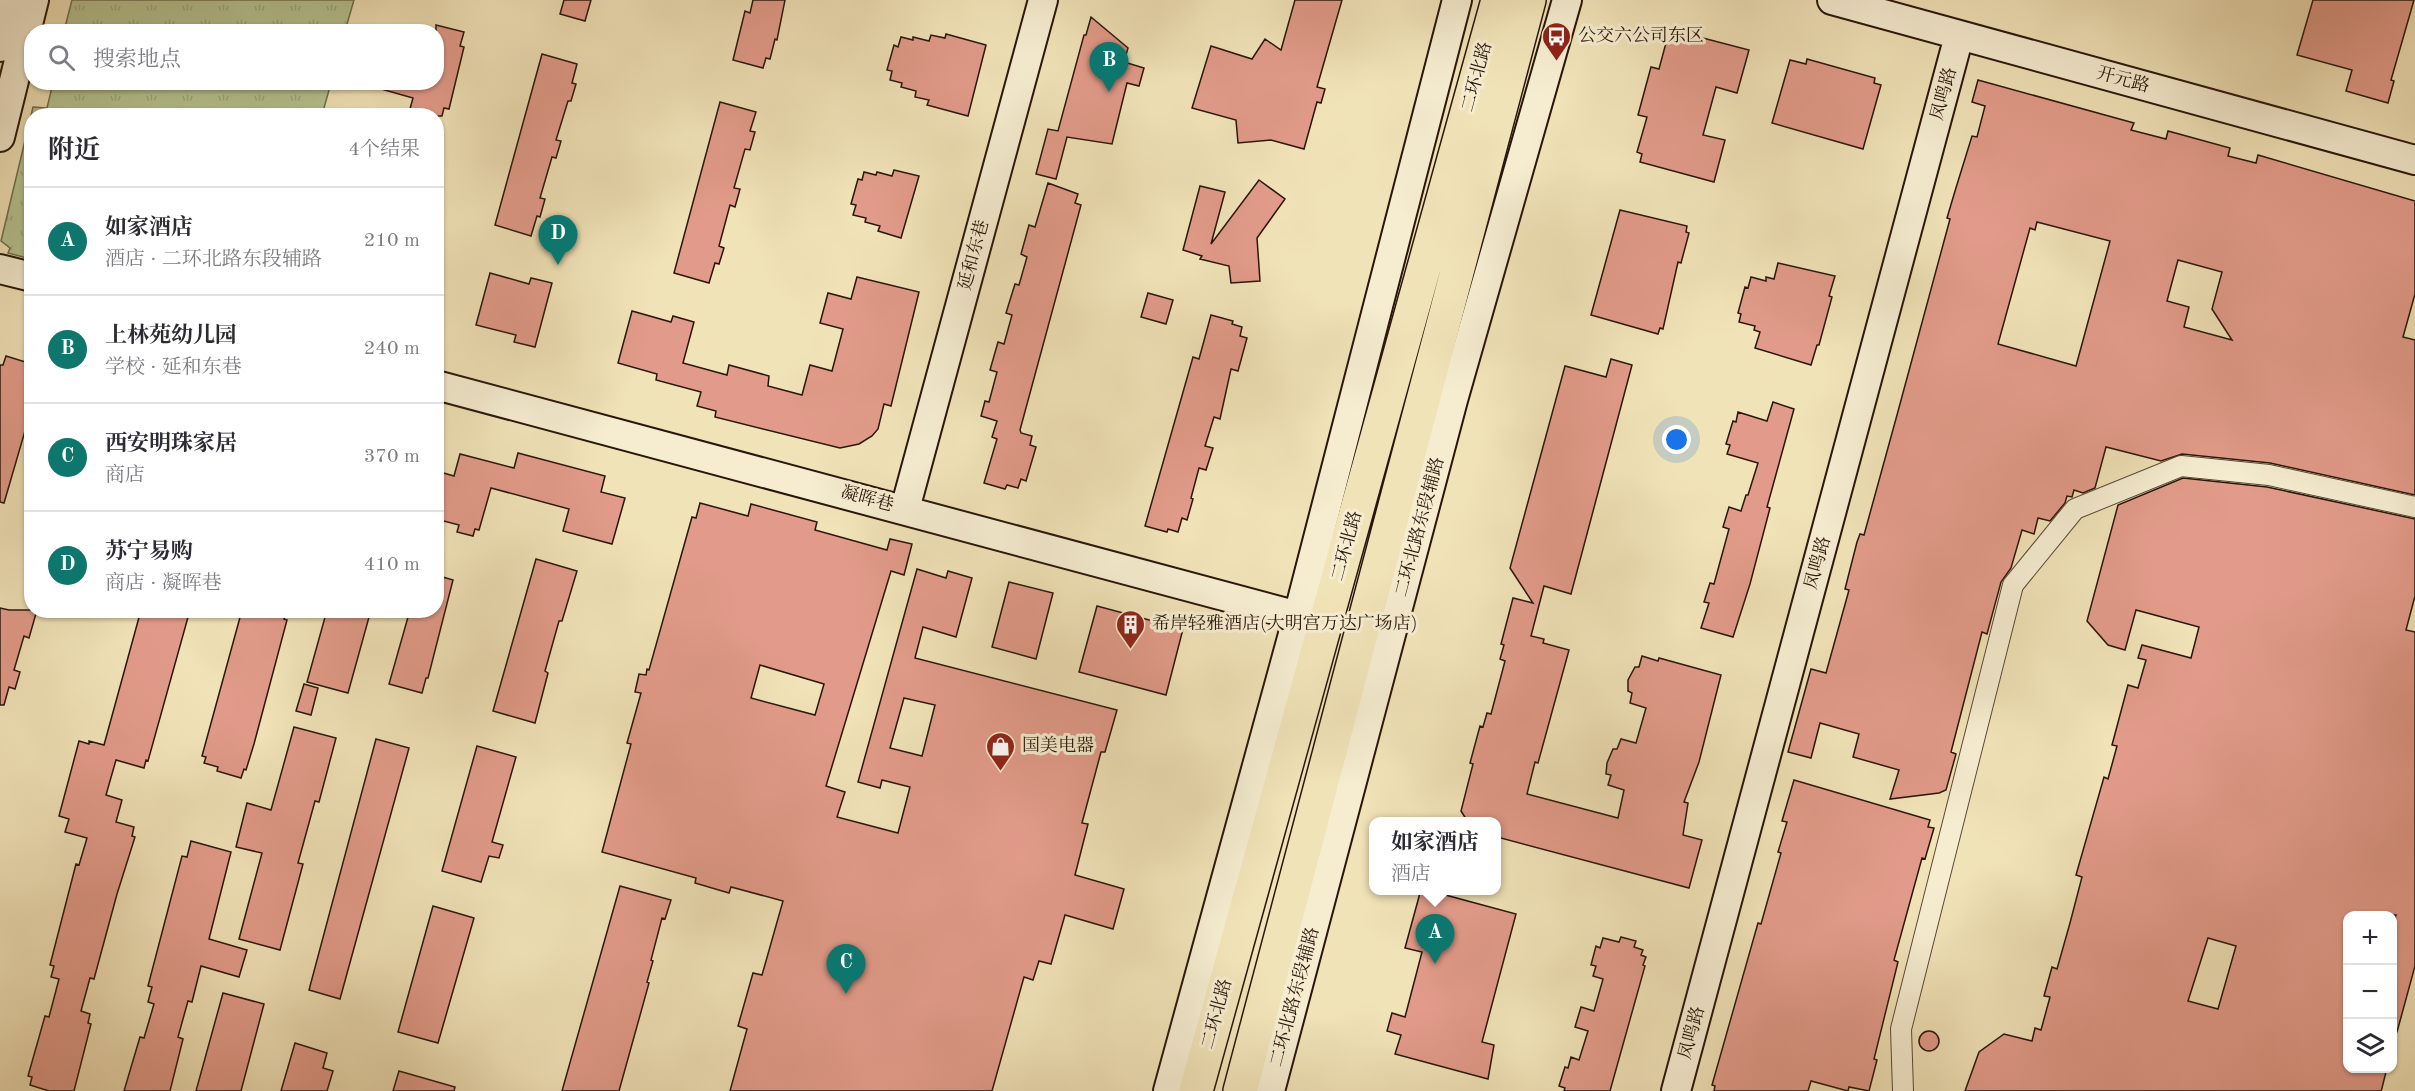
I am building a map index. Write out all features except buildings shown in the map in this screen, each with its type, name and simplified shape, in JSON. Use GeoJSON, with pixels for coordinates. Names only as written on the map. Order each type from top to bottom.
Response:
{"type":"FeatureCollection","features":[{"type":"Feature","properties":{"kind":"highway","name":"二环北路"},"geometry":{"type":"LineString","coordinates":[[1196,1091],[1498,0]]}},
{"type":"Feature","properties":{"kind":"highway","name":"二环北路"},"geometry":{"type":"LineString","coordinates":[[1240,1091],[1529,0]]}},
{"type":"Feature","properties":{"kind":"street"},"geometry":{"type":"LineString","coordinates":[[0,47],[11,0]]}},
{"type":"Feature","properties":{"kind":"street"},"geometry":{"type":"LineString","coordinates":[[28,24],[34,0]]}},
{"type":"Feature","properties":{"kind":"street","name":"延和东巷"},"geometry":{"type":"LineString","coordinates":[[905,509],[1043,0]]}},
{"type":"Feature","properties":{"kind":"street"},"geometry":{"type":"LineString","coordinates":[[1168,1091],[1298,616],[1457,0]]}},
{"type":"Feature","properties":{"kind":"street","name":"二环北路东段辅路"},"geometry":{"type":"LineString","coordinates":[[1270,1091],[1450,412],[1567,0]]}},
{"type":"Feature","properties":{"kind":"street","name":"开元路"},"geometry":{"type":"LineString","coordinates":[[1832,0],[2415,160]]}},
{"type":"Feature","properties":{"kind":"street","name":"凤鸣路"},"geometry":{"type":"LineString","coordinates":[[1676,1091],[1959,36]]}},
{"type":"Feature","properties":{"kind":"street"},"geometry":{"type":"LineString","coordinates":[[0,137],[24,40]]}},
{"type":"Feature","properties":{"kind":"street"},"geometry":{"type":"LineString","coordinates":[[0,269],[24,275]]}},
{"type":"Feature","properties":{"kind":"street","name":"凝晖巷"},"geometry":{"type":"LineString","coordinates":[[444,387],[1298,616]]}},
{"type":"Feature","properties":{"kind":"street"},"geometry":{"type":"LineString","coordinates":[[1903,1091],[1901,1029],[2013,585],[2075,509],[2181,466],[2269,475],[2415,507]]}},
{"type":"Feature","properties":{"kind":"green space"},"geometry":{"type":"Polygon","coordinates":[[[72,0],[354,0],[347,24],[66,24],[72,0]]]}},
{"type":"Feature","properties":{"kind":"green space"},"geometry":{"type":"Polygon","coordinates":[[[51,90],[329,90],[324,108],[47,108],[51,90]]]}},
{"type":"Feature","properties":{"kind":"green space"},"geometry":{"type":"Polygon","coordinates":[[[24,145],[24,257],[8,253],[10,248],[1,241],[24,145]]]}},
{"type":"Feature","properties":{"kind":"place","name":"公交六公司东区"},"geometry":{"type":"Point","coordinates":[1557,62]}},
{"type":"Feature","properties":{"kind":"place","name":"上林苑幼儿园"},"geometry":{"type":"Point","coordinates":[1109,92]}},
{"type":"Feature","properties":{"kind":"place","name":"苏宁易购"},"geometry":{"type":"Point","coordinates":[558,265]}},
{"type":"Feature","properties":{"kind":"place","name":"希岸轻雅酒店(大明宫万达广场店)"},"geometry":{"type":"Point","coordinates":[1131,650]}},
{"type":"Feature","properties":{"kind":"place","name":"国美电器"},"geometry":{"type":"Point","coordinates":[1001,772]}},
{"type":"Feature","properties":{"kind":"place","name":"如家酒店"},"geometry":{"type":"Point","coordinates":[1435,964]}},
{"type":"Feature","properties":{"kind":"place","name":"西安明珠家居"},"geometry":{"type":"Point","coordinates":[846,994]}}]}
